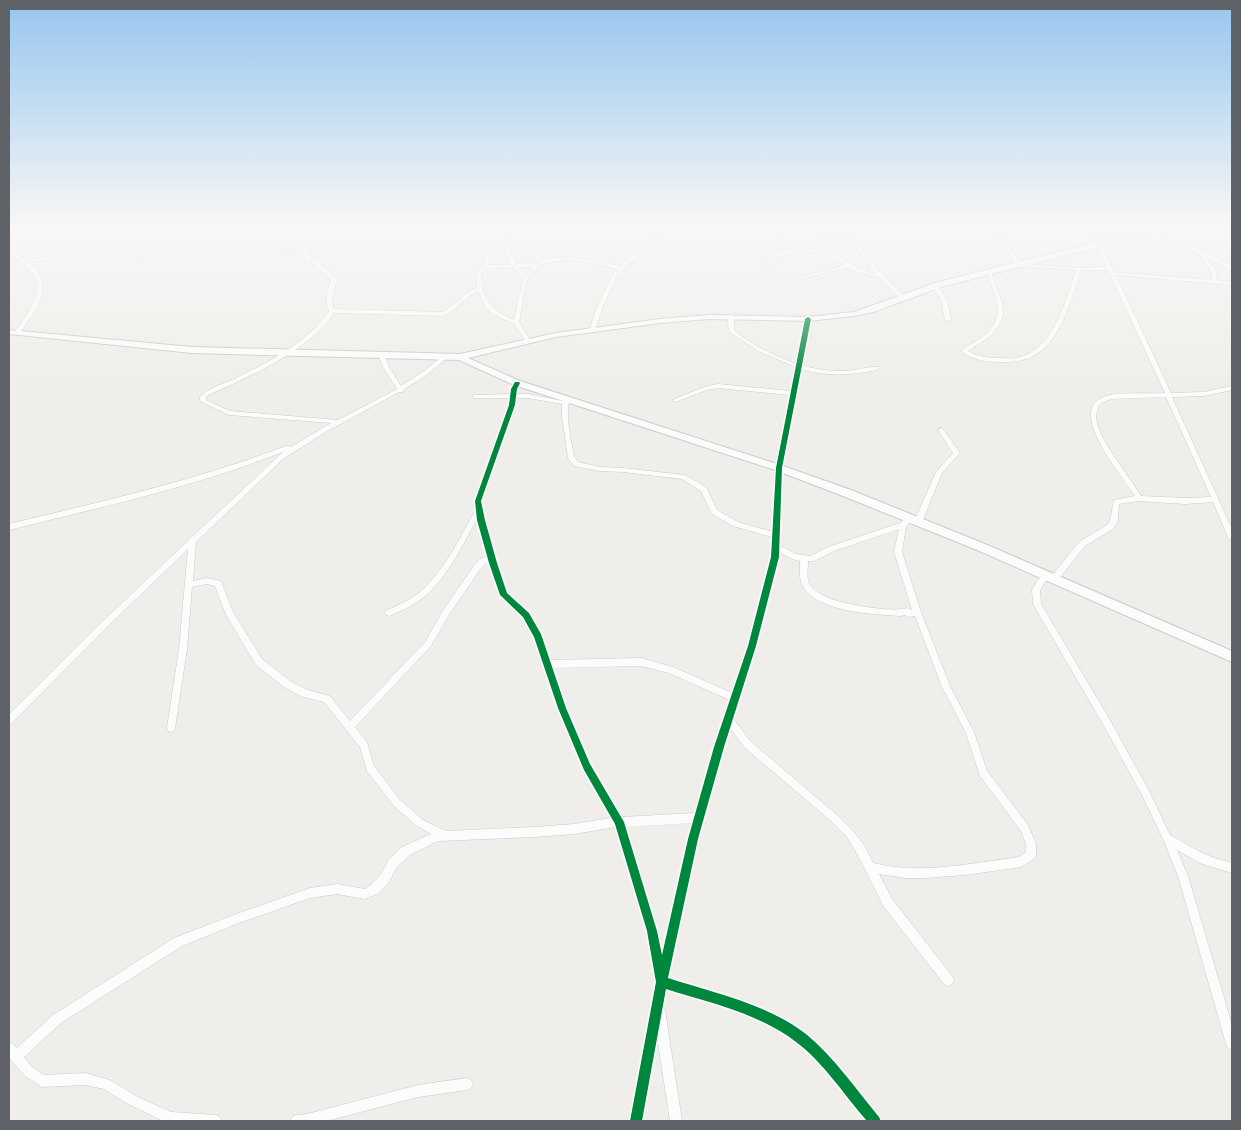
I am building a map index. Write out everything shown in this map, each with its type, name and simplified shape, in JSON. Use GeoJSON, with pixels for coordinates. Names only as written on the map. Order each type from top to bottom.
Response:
{"type":"FeatureCollection","features":[{"type":"Feature","properties":{"kind":"main road"},"geometry":{"type":"LineString","coordinates":[[13,332],[155,347],[283,353],[460,357],[527,340],[593,329],[660,321],[731,317],[808,318],[854,314],[935,286],[963,279]]}},
{"type":"Feature","properties":{"kind":"main road"},"geometry":{"type":"LineString","coordinates":[[460,357],[517,383],[566,401],[779,468],[1050,577],[1232,657]]}},
{"type":"Feature","properties":{"kind":"street"},"geometry":{"type":"LineString","coordinates":[[13,332],[38,302],[42,289],[39,279]]}},
{"type":"Feature","properties":{"kind":"street"},"geometry":{"type":"LineString","coordinates":[[332,311],[329,307],[329,298],[334,279]]}},
{"type":"Feature","properties":{"kind":"street"},"geometry":{"type":"LineString","coordinates":[[479,279],[479,289],[486,303],[499,316],[516,322],[527,340]]}},
{"type":"Feature","properties":{"kind":"street"},"geometry":{"type":"LineString","coordinates":[[516,322],[526,279]]}},
{"type":"Feature","properties":{"kind":"street"},"geometry":{"type":"LineString","coordinates":[[593,329],[596,315],[614,279]]}},
{"type":"Feature","properties":{"kind":"street"},"geometry":{"type":"LineString","coordinates":[[883,279],[902,298]]}},
{"type":"Feature","properties":{"kind":"street"},"geometry":{"type":"LineString","coordinates":[[991,279],[1002,311],[1002,318],[990,334],[964,351],[969,355],[982,358],[1017,361],[1028,358],[1036,353],[1050,340],[1075,279]]}},
{"type":"Feature","properties":{"kind":"street"},"geometry":{"type":"LineString","coordinates":[[1115,279],[1150,351],[1166,394],[1232,537]]}},
{"type":"Feature","properties":{"kind":"street"},"geometry":{"type":"LineString","coordinates":[[1183,279],[1232,283]]}},
{"type":"Feature","properties":{"kind":"street"},"geometry":{"type":"LineString","coordinates":[[935,286],[944,300],[948,320]]}},
{"type":"Feature","properties":{"kind":"street"},"geometry":{"type":"LineString","coordinates":[[332,311],[443,314],[470,291],[479,289]]}},
{"type":"Feature","properties":{"kind":"street"},"geometry":{"type":"LineString","coordinates":[[332,311],[329,318],[312,333],[261,367],[206,394],[203,401],[229,413],[340,422]]}},
{"type":"Feature","properties":{"kind":"street"},"geometry":{"type":"LineString","coordinates":[[731,317],[730,327],[732,331],[752,345],[799,365],[817,371],[844,373],[877,368]]}},
{"type":"Feature","properties":{"kind":"street"},"geometry":{"type":"LineString","coordinates":[[636,1121],[658,1000],[699,818],[757,628],[776,547],[779,468],[808,318]]}},
{"type":"Feature","properties":{"kind":"street"},"geometry":{"type":"LineString","coordinates":[[382,356],[389,373],[401,391]]}},
{"type":"Feature","properties":{"kind":"street"},"geometry":{"type":"LineString","coordinates":[[9,527],[182,485],[256,461],[298,444],[401,391],[429,372],[445,357]]}},
{"type":"Feature","properties":{"kind":"street"},"geometry":{"type":"LineString","coordinates":[[517,383],[512,405],[481,491],[478,502],[479,510],[491,557],[504,595],[526,615],[538,636],[562,708],[586,767],[619,822],[652,931],[662,982]]}},
{"type":"Feature","properties":{"kind":"street"},"geometry":{"type":"LineString","coordinates":[[675,400],[706,388],[718,386],[748,387],[793,393]]}},
{"type":"Feature","properties":{"kind":"street"},"geometry":{"type":"LineString","coordinates":[[1139,498],[1128,477],[1104,445],[1096,426],[1093,412],[1098,403],[1111,397],[1204,394],[1232,388]]}},
{"type":"Feature","properties":{"kind":"street"},"geometry":{"type":"LineString","coordinates":[[475,396],[536,396],[566,401],[571,458],[576,464],[600,469],[683,477],[704,489],[714,512],[736,524],[777,536]]}},
{"type":"Feature","properties":{"kind":"street"},"geometry":{"type":"LineString","coordinates":[[870,867],[908,875],[1022,862],[1031,854],[1025,828],[983,773],[970,732],[946,687],[917,612],[898,552],[910,522],[939,472],[957,453],[942,430]]}},
{"type":"Feature","properties":{"kind":"street"},"geometry":{"type":"LineString","coordinates":[[9,720],[193,539],[265,471],[298,444]]}},
{"type":"Feature","properties":{"kind":"street"},"geometry":{"type":"LineString","coordinates":[[1215,499],[1185,501],[1139,498],[1116,502],[1114,521],[1110,527],[1082,544],[1036,589],[1037,604],[1107,723],[1167,838],[1182,876],[1232,1044]]}},
{"type":"Feature","properties":{"kind":"street"},"geometry":{"type":"LineString","coordinates":[[389,612],[406,606],[428,590],[442,574],[479,510]]}},
{"type":"Feature","properties":{"kind":"street"},"geometry":{"type":"LineString","coordinates":[[776,547],[787,554],[811,559],[831,549],[910,522]]}},
{"type":"Feature","properties":{"kind":"street"},"geometry":{"type":"LineString","coordinates":[[171,728],[183,649],[193,539]]}},
{"type":"Feature","properties":{"kind":"street"},"geometry":{"type":"LineString","coordinates":[[350,727],[428,644],[447,611],[476,569],[483,561],[491,557]]}},
{"type":"Feature","properties":{"kind":"street"},"geometry":{"type":"LineString","coordinates":[[804,558],[806,584],[815,594],[836,604],[900,613],[907,611],[908,614],[917,612]]}},
{"type":"Feature","properties":{"kind":"street"},"geometry":{"type":"LineString","coordinates":[[188,585],[207,581],[218,583],[228,613],[259,662],[287,684],[306,694],[327,699],[364,745],[370,768],[397,804],[420,823],[446,836]]}},
{"type":"Feature","properties":{"kind":"street"},"geometry":{"type":"LineString","coordinates":[[548,664],[641,662],[670,670],[735,698]]}},
{"type":"Feature","properties":{"kind":"street"},"geometry":{"type":"LineString","coordinates":[[728,719],[747,744],[834,818],[850,834],[861,850],[888,903],[948,980]]}},
{"type":"Feature","properties":{"kind":"street"},"geometry":{"type":"LineString","coordinates":[[216,1121],[170,1118],[132,1100],[106,1084],[85,1079],[42,1081],[28,1072],[12,1052],[57,1019],[178,942],[310,893],[337,889],[365,894],[375,889],[385,878],[393,863],[406,851],[437,836],[574,829],[619,822],[699,818]]}},
{"type":"Feature","properties":{"kind":"street"},"geometry":{"type":"LineString","coordinates":[[1167,838],[1192,854],[1215,864],[1232,868]]}},
{"type":"Feature","properties":{"kind":"street"},"geometry":{"type":"LineString","coordinates":[[662,982],[756,1014],[785,1028],[800,1038],[831,1067],[875,1121]]}},
{"type":"Feature","properties":{"kind":"street"},"geometry":{"type":"LineString","coordinates":[[658,1000],[664,1055],[676,1121]]}},
{"type":"Feature","properties":{"kind":"street"},"geometry":{"type":"LineString","coordinates":[[296,1121],[307,1120],[418,1091],[467,1084]]}},
{"type":"Feature","properties":{"kind":"street"},"geometry":{"type":"LineString","coordinates":[[859,1102],[867,1121]]}},
{"type":"Feature","properties":{"kind":"cycle path"},"geometry":{"type":"LineString","coordinates":[[636,1121],[658,1000],[693,839],[719,747],[752,646],[775,557],[779,468],[808,319]]}},
{"type":"Feature","properties":{"kind":"cycle path"},"geometry":{"type":"LineString","coordinates":[[517,383],[514,389],[512,405],[478,501],[481,520],[504,595],[526,615],[538,636],[562,708],[587,767],[619,822],[652,931],[662,982],[734,1004],[786,1028],[812,1047],[875,1121]]}}]}
